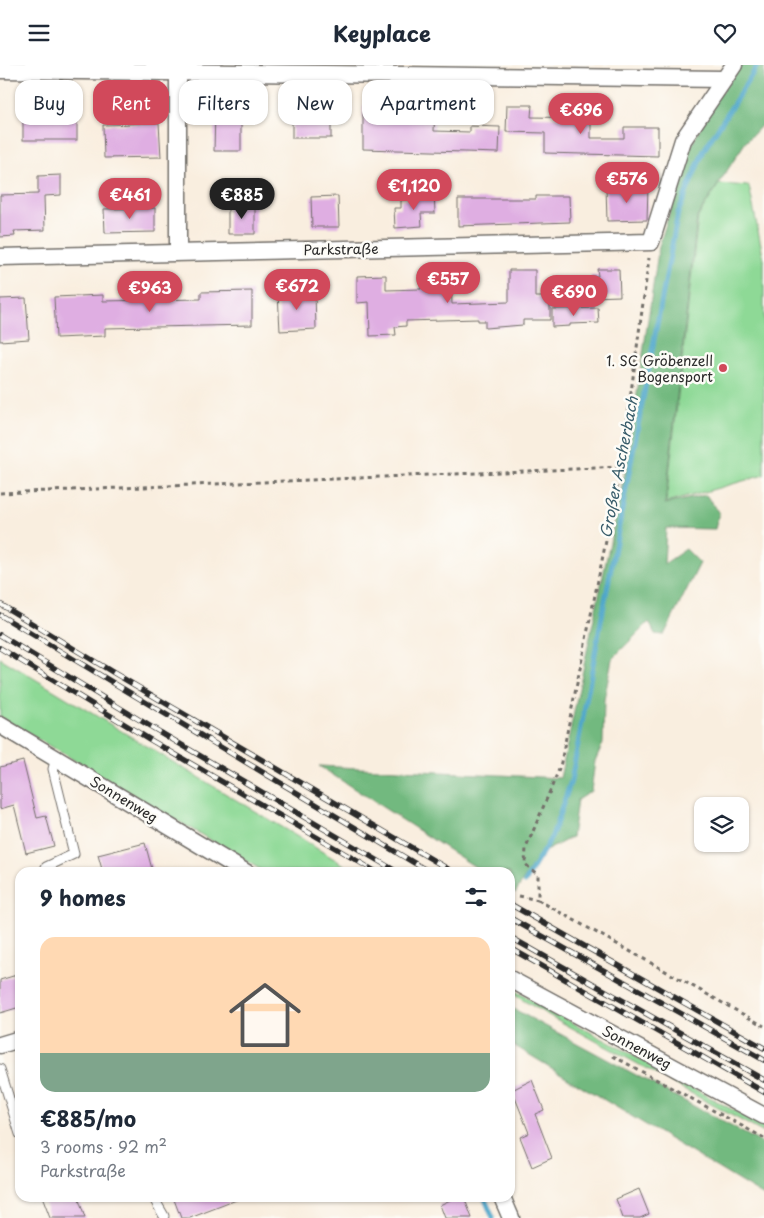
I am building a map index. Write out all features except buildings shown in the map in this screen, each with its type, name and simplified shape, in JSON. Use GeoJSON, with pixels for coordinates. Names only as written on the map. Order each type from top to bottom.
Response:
{"type":"FeatureCollection","features":[{"type":"Feature","properties":{"kind":"street"},"geometry":{"type":"LineString","coordinates":[[651,242],[683,140],[734,65]]}},
{"type":"Feature","properties":{"kind":"street"},"geometry":{"type":"LineString","coordinates":[[0,70],[178,69],[723,79]]}},
{"type":"Feature","properties":{"kind":"street"},"geometry":{"type":"LineString","coordinates":[[178,69],[178,253]]}},
{"type":"Feature","properties":{"kind":"street","name":"Parkstraße"},"geometry":{"type":"LineString","coordinates":[[0,257],[651,242]]}},
{"type":"Feature","properties":{"kind":"street","name":"Sonnenweg"},"geometry":{"type":"LineString","coordinates":[[0,725],[238,867]]}},
{"type":"Feature","properties":{"kind":"street","name":"Sonnenweg"},"geometry":{"type":"LineString","coordinates":[[515,982],[764,1116]]}},
{"type":"Feature","properties":{"kind":"street"},"geometry":{"type":"LineString","coordinates":[[0,1045],[15,1040]]}},
{"type":"Feature","properties":{"kind":"street"},"geometry":{"type":"LineString","coordinates":[[504,1202],[511,1218]]}},
{"type":"Feature","properties":{"kind":"lane"},"geometry":{"type":"LineString","coordinates":[[46,867],[74,854],[53,769],[56,758]]}},
{"type":"Feature","properties":{"kind":"lane"},"geometry":{"type":"LineString","coordinates":[[0,1069],[15,1118]]}},
{"type":"Feature","properties":{"kind":"lane"},"geometry":{"type":"LineString","coordinates":[[156,1202],[164,1216]]}},
{"type":"Feature","properties":{"kind":"path"},"geometry":{"type":"LineString","coordinates":[[538,900],[538,875],[525,864],[526,848],[560,767],[621,467],[651,242]]}},
{"type":"Feature","properties":{"kind":"path"},"geometry":{"type":"LineString","coordinates":[[0,493],[621,467]]}},
{"type":"Feature","properties":{"kind":"path"},"geometry":{"type":"LineString","coordinates":[[519,896],[538,900],[764,1026]]}},
{"type":"Feature","properties":{"kind":"path"},"geometry":{"type":"LineString","coordinates":[[606,1052],[764,1138]]}},
{"type":"Feature","properties":{"kind":"green space"},"geometry":{"type":"Polygon","coordinates":[[[742,65],[764,65],[764,125],[745,143],[697,217],[665,504],[706,495],[719,513],[715,529],[666,528],[664,564],[686,549],[700,563],[664,635],[655,634],[649,622],[612,659],[604,700],[603,743],[595,761],[591,791],[577,800],[572,837],[540,854],[515,893],[515,867],[475,867],[319,766],[560,778],[626,467],[659,246],[690,148],[715,100],[742,65]]]}},
{"type":"Feature","properties":{"kind":"green space","name":"1. SC Gröbenzell Bogensport"},"geometry":{"type":"Polygon","coordinates":[[[719,184],[749,186],[764,260],[764,475],[666,503],[698,217],[719,184]]]}},
{"type":"Feature","properties":{"kind":"green space"},"geometry":{"type":"Polygon","coordinates":[[[0,658],[348,867],[256,867],[0,717],[0,658]]]}},
{"type":"Feature","properties":{"kind":"green space"},"geometry":{"type":"Polygon","coordinates":[[[515,991],[764,1127],[764,1133],[543,1012],[516,996],[515,991]]]}},
{"type":"Feature","properties":{"kind":"green space"},"geometry":{"type":"Polygon","coordinates":[[[515,1010],[764,1144],[764,1196],[515,1046],[515,1010]]]}},
{"type":"Feature","properties":{"kind":"waterway","name":"Großer Ascherbach"},"geometry":{"type":"LineString","coordinates":[[525,882],[552,836],[571,781],[678,213],[704,150],[758,65]]}},
{"type":"Feature","properties":{"kind":"waterway","name":"Großer Ascherbach"},"geometry":{"type":"LineString","coordinates":[[486,1202],[493,1218]]}},
{"type":"Feature","properties":{"kind":"railway"},"geometry":{"type":"LineString","coordinates":[[0,604],[445,867]]}},
{"type":"Feature","properties":{"kind":"railway"},"geometry":{"type":"LineString","coordinates":[[0,615],[421,867]]}},
{"type":"Feature","properties":{"kind":"railway"},"geometry":{"type":"LineString","coordinates":[[0,635],[389,867]]}},
{"type":"Feature","properties":{"kind":"railway"},"geometry":{"type":"LineString","coordinates":[[0,648],[149,739],[368,867]]}},
{"type":"Feature","properties":{"kind":"railway"},"geometry":{"type":"LineString","coordinates":[[515,907],[764,1048]]}},
{"type":"Feature","properties":{"kind":"railway"},"geometry":{"type":"LineString","coordinates":[[515,921],[764,1060]]}},
{"type":"Feature","properties":{"kind":"railway"},"geometry":{"type":"LineString","coordinates":[[515,940],[764,1080]]}},
{"type":"Feature","properties":{"kind":"railway"},"geometry":{"type":"LineString","coordinates":[[515,951],[764,1092]]}},
{"type":"Feature","properties":{"kind":"place","name":"1. SC Gröbenzell Bogensport"},"geometry":{"type":"Point","coordinates":[723,368]}}]}
